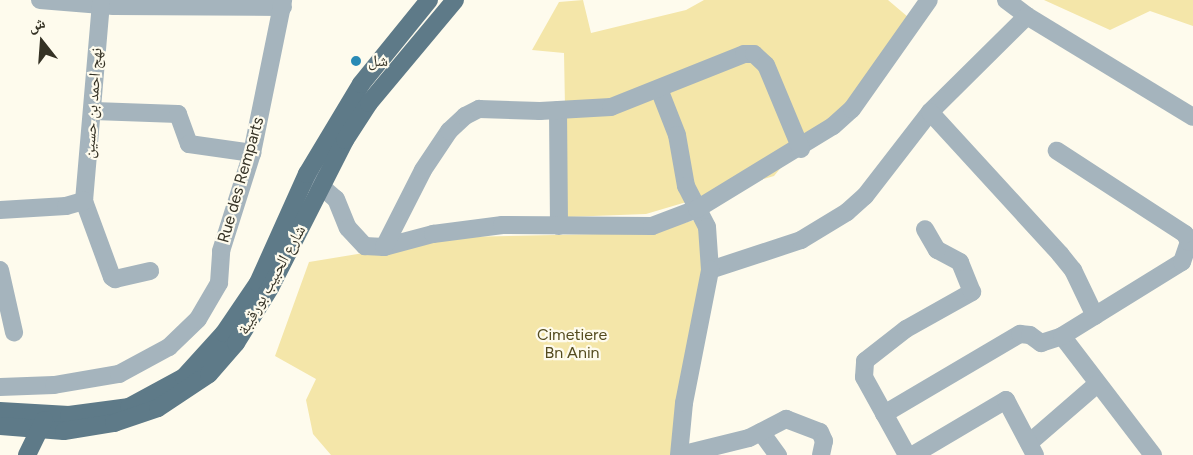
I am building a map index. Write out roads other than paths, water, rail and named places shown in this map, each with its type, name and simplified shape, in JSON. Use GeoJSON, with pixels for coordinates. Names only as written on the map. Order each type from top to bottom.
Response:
{"type":"FeatureCollection","features":[{"type":"Feature","properties":{"kind":"main road","name":"شارع الحبيب بورقيبة"},"geometry":{"type":"LineString","coordinates":[[0,426],[43,423],[129,407],[184,377],[224,333],[258,283],[308,174],[361,84],[429,0]]}},
{"type":"Feature","properties":{"kind":"main road","name":"شارع الحبيب بورقيبة"},"geometry":{"type":"LineString","coordinates":[[0,411],[43,423],[86,429],[134,418],[186,392],[209,374],[236,343],[253,316],[369,103],[455,0]]}},
{"type":"Feature","properties":{"kind":"main road"},"geometry":{"type":"LineString","coordinates":[[27,455],[43,423]]}},
{"type":"Feature","properties":{"kind":"street"},"geometry":{"type":"LineString","coordinates":[[40,0],[81,0],[101,4],[231,9],[283,3]]}},
{"type":"Feature","properties":{"kind":"street"},"geometry":{"type":"LineString","coordinates":[[308,174],[336,199],[356,240],[365,246],[384,247],[479,227],[645,227],[698,209],[801,149],[852,109],[929,0]]}},
{"type":"Feature","properties":{"kind":"street"},"geometry":{"type":"LineString","coordinates":[[1006,0],[1027,16],[1193,117]]}},
{"type":"Feature","properties":{"kind":"street","name":"Rue des Remparts"},"geometry":{"type":"LineString","coordinates":[[0,387],[100,379],[139,364],[169,347],[198,319],[219,283],[226,230],[252,153],[283,3]]}},
{"type":"Feature","properties":{"kind":"street","name":"نهج احمد بن حسين"},"geometry":{"type":"LineString","coordinates":[[84,201],[94,111],[101,4]]}},
{"type":"Feature","properties":{"kind":"street"},"geometry":{"type":"LineString","coordinates":[[710,270],[774,251],[825,227],[865,196],[930,112],[1027,16]]}},
{"type":"Feature","properties":{"kind":"street"},"geometry":{"type":"LineString","coordinates":[[384,247],[423,170],[449,131],[465,116],[479,109],[558,110],[611,107],[744,54],[754,54],[766,64],[801,149]]}},
{"type":"Feature","properties":{"kind":"street"},"geometry":{"type":"LineString","coordinates":[[659,89],[677,135],[686,186],[707,227],[710,270],[684,403],[680,455],[761,432],[786,419],[814,429],[824,441],[823,455]]}},
{"type":"Feature","properties":{"kind":"street"},"geometry":{"type":"LineString","coordinates":[[558,110],[559,226]]}},
{"type":"Feature","properties":{"kind":"street"},"geometry":{"type":"LineString","coordinates":[[94,111],[178,114],[189,144],[252,153]]}},
{"type":"Feature","properties":{"kind":"street"},"geometry":{"type":"LineString","coordinates":[[930,112],[1073,270],[1095,316]]}},
{"type":"Feature","properties":{"kind":"street"},"geometry":{"type":"LineString","coordinates":[[884,414],[1020,334],[1030,335],[1041,343],[1062,336],[1187,262],[1189,242],[1185,234],[1057,151]]}},
{"type":"Feature","properties":{"kind":"street"},"geometry":{"type":"LineString","coordinates":[[0,210],[66,206],[84,201],[112,277],[115,279],[150,271]]}},
{"type":"Feature","properties":{"kind":"street"},"geometry":{"type":"LineString","coordinates":[[907,455],[864,377],[865,361],[906,329],[972,294],[960,262],[937,250],[925,229]]}},
{"type":"Feature","properties":{"kind":"street"},"geometry":{"type":"LineString","coordinates":[[0,270],[14,332]]}},
{"type":"Feature","properties":{"kind":"street"},"geometry":{"type":"LineString","coordinates":[[1062,336],[1153,455]]}},
{"type":"Feature","properties":{"kind":"street"},"geometry":{"type":"LineString","coordinates":[[913,455],[1006,400],[1032,449],[1097,384]]}},
{"type":"Feature","properties":{"kind":"street"},"geometry":{"type":"LineString","coordinates":[[761,432],[778,455]]}},
{"type":"Feature","properties":{"kind":"place","name":"شل"},"geometry":{"type":"Point","coordinates":[356,61]}},
{"type":"Feature","properties":{"kind":"park label","name":"Cimetiere Bn Anin"},"geometry":{"type":"Point","coordinates":[572,344]}}]}
